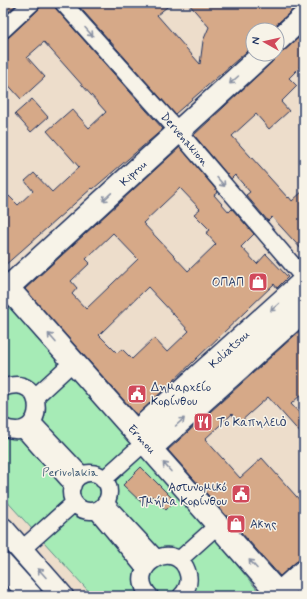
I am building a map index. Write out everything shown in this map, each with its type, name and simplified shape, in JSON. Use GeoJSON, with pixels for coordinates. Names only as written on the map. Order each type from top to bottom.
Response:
{"type":"FeatureCollection","features":[{"type":"Feature","properties":{"kind":"street"},"geometry":{"type":"LineString","coordinates":[[3,30],[32,3]]}},
{"type":"Feature","properties":{"kind":"street","name":"Dervenakion"},"geometry":{"type":"LineString","coordinates":[[63,3],[178,131],[304,278]]}},
{"type":"Feature","properties":{"kind":"street"},"geometry":{"type":"LineString","coordinates":[[285,34],[304,16]]}},
{"type":"Feature","properties":{"kind":"street","name":"Kiprou"},"geometry":{"type":"LineString","coordinates":[[5,287],[253,62]]}},
{"type":"Feature","properties":{"kind":"street","name":"Koliatsou"},"geometry":{"type":"LineString","coordinates":[[144,441],[304,281]]}},
{"type":"Feature","properties":{"kind":"street","name":"Ermou"},"geometry":{"type":"LineString","coordinates":[[5,287],[144,441],[278,595]]}},
{"type":"Feature","properties":{"kind":"street","name":"Koliatsou"},"geometry":{"type":"LineString","coordinates":[[144,441],[304,310]]}},
{"type":"Feature","properties":{"kind":"street"},"geometry":{"type":"LineString","coordinates":[[35,397],[73,362]]}},
{"type":"Feature","properties":{"kind":"street"},"geometry":{"type":"LineString","coordinates":[[3,388],[17,384],[24,387],[35,397],[38,409],[28,426],[16,431],[3,427]]}},
{"type":"Feature","properties":{"kind":"street"},"geometry":{"type":"LineString","coordinates":[[28,426],[77,480]]}},
{"type":"Feature","properties":{"kind":"street"},"geometry":{"type":"LineString","coordinates":[[103,480],[144,441]]}},
{"type":"Feature","properties":{"kind":"street"},"geometry":{"type":"LineString","coordinates":[[88,474],[93,474],[99,476],[103,480],[107,485],[108,497],[100,506],[84,510],[74,503],[71,491],[77,480],[88,474]]}},
{"type":"Feature","properties":{"kind":"street"},"geometry":{"type":"LineString","coordinates":[[31,596],[3,565],[74,503]]}},
{"type":"Feature","properties":{"kind":"street"},"geometry":{"type":"LineString","coordinates":[[100,506],[150,563]]}},
{"type":"Feature","properties":{"kind":"street"},"geometry":{"type":"LineString","coordinates":[[179,560],[218,525]]}},
{"type":"Feature","properties":{"kind":"street"},"geometry":{"type":"LineString","coordinates":[[3,529],[62,596]]}},
{"type":"Feature","properties":{"kind":"street"},"geometry":{"type":"LineString","coordinates":[[149,596],[143,582],[143,576],[150,563],[168,556],[179,560],[184,564],[189,577],[186,594]]}},
{"type":"Feature","properties":{"kind":"street"},"geometry":{"type":"LineString","coordinates":[[278,595],[304,571]]}},
{"type":"Feature","properties":{"kind":"green space","name":"Perivolakia"},"geometry":{"type":"Polygon","coordinates":[[[7,298],[214,537],[259,592],[254,596],[93,596],[3,497],[3,302],[7,298]]]}},
{"type":"Feature","properties":{"kind":"building"},"geometry":{"type":"Polygon","coordinates":[[[3,3],[18,3],[3,17],[3,3]]]}},
{"type":"Feature","properties":{"kind":"building"},"geometry":{"type":"Polygon","coordinates":[[[41,3],[54,3],[56,9],[163,129],[93,189],[92,188],[3,267],[3,201],[9,196],[18,205],[33,191],[25,181],[34,173],[52,192],[79,167],[47,131],[72,109],[89,128],[106,112],[44,42],[27,57],[45,77],[21,99],[3,79],[3,39],[9,37],[38,10],[41,3]]]}},
{"type":"Feature","properties":{"kind":"building"},"geometry":{"type":"Polygon","coordinates":[[[76,3],[172,3],[157,15],[200,64],[203,41],[209,27],[188,3],[304,3],[296,7],[279,22],[245,22],[245,53],[175,114],[76,3]]]}},
{"type":"Feature","properties":{"kind":"building"},"geometry":{"type":"Polygon","coordinates":[[[304,33],[304,63],[289,78],[297,86],[281,102],[289,111],[269,129],[256,114],[232,136],[292,201],[304,190],[304,252],[272,217],[268,221],[246,195],[250,192],[235,175],[231,179],[194,135],[272,62],[285,62],[285,50],[304,33]]]}},
{"type":"Feature","properties":{"kind":"building"},"geometry":{"type":"Polygon","coordinates":[[[32,99],[48,117],[31,132],[15,114],[32,99]]]}},
{"type":"Feature","properties":{"kind":"building"},"geometry":{"type":"Polygon","coordinates":[[[180,147],[218,192],[214,195],[229,212],[232,209],[254,234],[241,247],[257,264],[266,254],[288,277],[277,288],[274,284],[137,415],[25,289],[180,147]],[[180,188],[143,223],[188,271],[216,244],[206,233],[210,230],[194,214],[200,209],[180,188]],[[113,233],[86,259],[90,263],[71,281],[77,288],[72,294],[86,309],[138,259],[113,233]],[[148,287],[99,335],[117,353],[122,349],[132,359],[154,338],[167,352],[189,331],[148,287]]]}},
{"type":"Feature","properties":{"kind":"building"},"geometry":{"type":"Polygon","coordinates":[[[304,327],[304,392],[291,404],[304,418],[304,437],[268,397],[239,423],[232,414],[205,439],[240,478],[262,458],[304,505],[304,559],[296,562],[280,576],[168,450],[304,327]]]}},
{"type":"Feature","properties":{"kind":"building"},"geometry":{"type":"Polygon","coordinates":[[[141,467],[175,501],[166,510],[152,496],[143,504],[123,485],[141,467]]]}},
{"type":"Feature","properties":{"kind":"building"},"geometry":{"type":"Polygon","coordinates":[[[304,588],[304,596],[295,596],[304,588]]]}},
{"type":"Feature","properties":{"kind":"place","name":"ΟΠΑΠ"},"geometry":{"type":"Point","coordinates":[258,282]}},
{"type":"Feature","properties":{"kind":"place","name":"Δημαρχείο Κορίνθου"},"geometry":{"type":"Point","coordinates":[137,394]}},
{"type":"Feature","properties":{"kind":"place","name":"Το Καπηλειὀ"},"geometry":{"type":"Point","coordinates":[203,422]}},
{"type":"Feature","properties":{"kind":"place","name":"Αστυνομικό Τμήμα Κορίνθου"},"geometry":{"type":"Point","coordinates":[241,494]}},
{"type":"Feature","properties":{"kind":"place","name":"Ακης"},"geometry":{"type":"Point","coordinates":[236,524]}}]}
